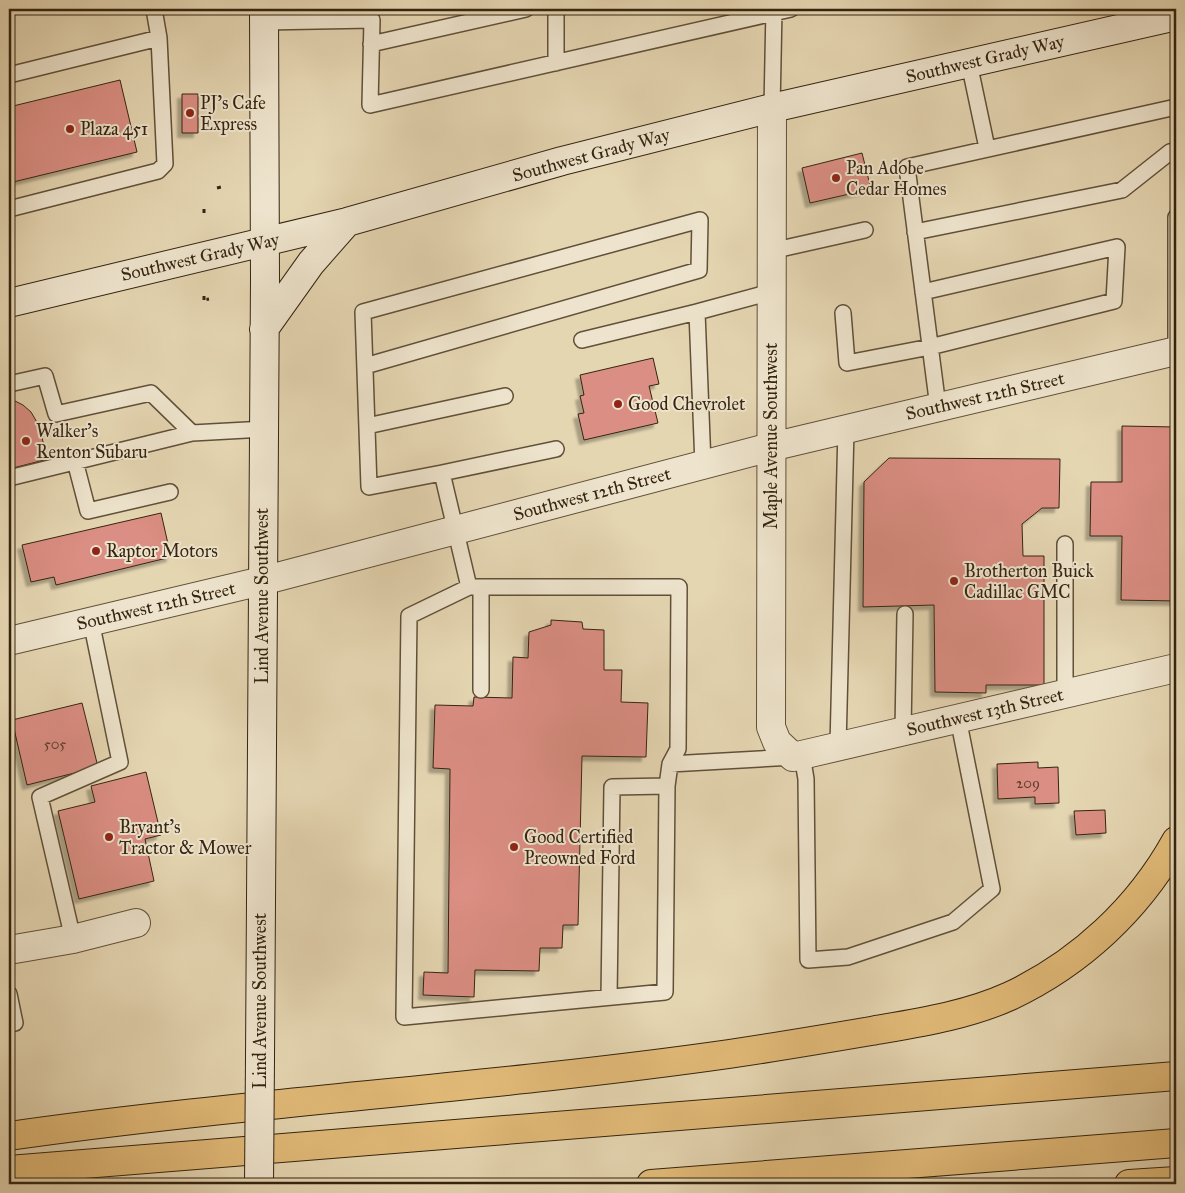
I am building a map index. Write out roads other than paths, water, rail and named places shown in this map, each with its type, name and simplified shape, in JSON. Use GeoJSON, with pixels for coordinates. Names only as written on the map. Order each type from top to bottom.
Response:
{"type":"FeatureCollection","features":[{"type":"Feature","properties":{"kind":"highway"},"geometry":{"type":"LineString","coordinates":[[9,1136],[102,1123],[666,1063],[922,1022],[973,1010],[1009,996],[1047,976],[1089,946],[1134,903],[1164,862],[1176,841]]}},
{"type":"Feature","properties":{"kind":"highway"},"geometry":{"type":"LineString","coordinates":[[9,1170],[1176,1076]]}},
{"type":"Feature","properties":{"kind":"highway"},"geometry":{"type":"LineString","coordinates":[[651,1184],[1176,1143]]}},
{"type":"Feature","properties":{"kind":"highway"},"geometry":{"type":"LineString","coordinates":[[1129,1184],[1176,1181]]}},
{"type":"Feature","properties":{"kind":"street","name":"Lind Avenue Southwest"},"geometry":{"type":"LineString","coordinates":[[259,1184],[264,15]]}},
{"type":"Feature","properties":{"kind":"street","name":"Southwest Grady Way"},"geometry":{"type":"LineString","coordinates":[[9,303],[347,222],[562,161],[772,108],[1176,16]]}},
{"type":"Feature","properties":{"kind":"street","name":"Maple Avenue Southwest"},"geometry":{"type":"LineString","coordinates":[[772,108],[771,727],[776,742],[793,757]]}},
{"type":"Feature","properties":{"kind":"street"},"geometry":{"type":"LineString","coordinates":[[264,329],[311,263],[347,222]]}},
{"type":"Feature","properties":{"kind":"street","name":"Southwest 12th Street"},"geometry":{"type":"LineString","coordinates":[[9,641],[262,581],[772,446],[1176,350]]}},
{"type":"Feature","properties":{"kind":"street","name":"Southwest 13th Street"},"geometry":{"type":"LineString","coordinates":[[793,757],[1176,668]]}},
{"type":"Feature","properties":{"kind":"street"},"geometry":{"type":"LineString","coordinates":[[9,950],[73,938],[136,923]]}},
{"type":"Feature","properties":{"kind":"lane"},"geometry":{"type":"LineString","coordinates":[[9,209],[158,171],[165,164],[160,38],[154,9]]}},
{"type":"Feature","properties":{"kind":"lane"},"geometry":{"type":"LineString","coordinates":[[372,44],[526,9]]}},
{"type":"Feature","properties":{"kind":"lane"},"geometry":{"type":"LineString","coordinates":[[556,9],[556,63]]}},
{"type":"Feature","properties":{"kind":"lane"},"geometry":{"type":"LineString","coordinates":[[264,15],[372,14],[370,105],[774,11],[791,9]]}},
{"type":"Feature","properties":{"kind":"lane"},"geometry":{"type":"LineString","coordinates":[[772,108],[774,11]]}},
{"type":"Feature","properties":{"kind":"lane"},"geometry":{"type":"LineString","coordinates":[[9,76],[160,38]]}},
{"type":"Feature","properties":{"kind":"lane"},"geometry":{"type":"LineString","coordinates":[[969,63],[987,148]]}},
{"type":"Feature","properties":{"kind":"lane"},"geometry":{"type":"LineString","coordinates":[[938,407],[907,167],[1176,107]]}},
{"type":"Feature","properties":{"kind":"lane"},"geometry":{"type":"LineString","coordinates":[[915,232],[1122,190],[1170,152],[1176,151]]}},
{"type":"Feature","properties":{"kind":"lane"},"geometry":{"type":"LineString","coordinates":[[1176,217],[1176,350]]}},
{"type":"Feature","properties":{"kind":"lane"},"geometry":{"type":"LineString","coordinates":[[365,366],[699,270],[700,220],[363,312],[369,487],[556,449]]}},
{"type":"Feature","properties":{"kind":"lane"},"geometry":{"type":"LineString","coordinates":[[772,251],[865,230]]}},
{"type":"Feature","properties":{"kind":"lane"},"geometry":{"type":"LineString","coordinates":[[844,313],[847,363],[930,347],[1114,301],[1117,247],[923,292]]}},
{"type":"Feature","properties":{"kind":"lane"},"geometry":{"type":"LineString","coordinates":[[582,340],[772,292]]}},
{"type":"Feature","properties":{"kind":"lane"},"geometry":{"type":"LineString","coordinates":[[697,312],[703,465]]}},
{"type":"Feature","properties":{"kind":"lane"},"geometry":{"type":"LineString","coordinates":[[9,384],[45,376],[56,414],[151,393],[192,433]]}},
{"type":"Feature","properties":{"kind":"lane"},"geometry":{"type":"LineString","coordinates":[[367,426],[504,396]]}},
{"type":"Feature","properties":{"kind":"lane"},"geometry":{"type":"LineString","coordinates":[[9,478],[192,433],[263,429]]}},
{"type":"Feature","properties":{"kind":"lane"},"geometry":{"type":"LineString","coordinates":[[838,746],[846,429]]}},
{"type":"Feature","properties":{"kind":"lane"},"geometry":{"type":"LineString","coordinates":[[75,461],[88,511],[170,492]]}},
{"type":"Feature","properties":{"kind":"lane"},"geometry":{"type":"LineString","coordinates":[[442,473],[474,587],[481,690]]}},
{"type":"Feature","properties":{"kind":"lane"},"geometry":{"type":"LineString","coordinates":[[1065,544],[1065,694]]}},
{"type":"Feature","properties":{"kind":"lane"},"geometry":{"type":"LineString","coordinates":[[474,587],[679,587],[678,749],[670,764],[668,786],[665,992],[404,1017],[409,616],[474,587]]}},
{"type":"Feature","properties":{"kind":"lane"},"geometry":{"type":"LineString","coordinates":[[903,731],[905,614]]}},
{"type":"Feature","properties":{"kind":"lane"},"geometry":{"type":"LineString","coordinates":[[73,938],[40,797],[120,762],[90,621]]}},
{"type":"Feature","properties":{"kind":"lane"},"geometry":{"type":"LineString","coordinates":[[670,764],[793,757],[804,767],[806,779],[808,960],[848,957],[953,922],[992,889],[958,718]]}},
{"type":"Feature","properties":{"kind":"lane"},"geometry":{"type":"LineString","coordinates":[[609,997],[612,787],[668,786]]}},
{"type":"Feature","properties":{"kind":"lane"},"geometry":{"type":"LineString","coordinates":[[9,994],[15,1023],[9,1024]]}},
{"type":"Feature","properties":{"kind":"place","name":"PJ's Cafe Express"},"geometry":{"type":"Point","coordinates":[190,113]}},
{"type":"Feature","properties":{"kind":"place","name":"Plaza 451"},"geometry":{"type":"Point","coordinates":[70,129]}},
{"type":"Feature","properties":{"kind":"place","name":"Pan Adobe Cedar Homes"},"geometry":{"type":"Point","coordinates":[836,178]}},
{"type":"Feature","properties":{"kind":"place","name":"Good Chevrolet"},"geometry":{"type":"Point","coordinates":[618,404]}},
{"type":"Feature","properties":{"kind":"place","name":"Walker's Renton Subaru"},"geometry":{"type":"Point","coordinates":[26,441]}},
{"type":"Feature","properties":{"kind":"place","name":"Raptor Motors"},"geometry":{"type":"Point","coordinates":[96,551]}},
{"type":"Feature","properties":{"kind":"place","name":"Brotherton Buick Cadillac GMC"},"geometry":{"type":"Point","coordinates":[954,581]}},
{"type":"Feature","properties":{"kind":"place","name":"Bryant's Tractor & Mower"},"geometry":{"type":"Point","coordinates":[109,837]}},
{"type":"Feature","properties":{"kind":"place","name":"Good Certified Preowned Ford"},"geometry":{"type":"Point","coordinates":[514,847]}}]}
